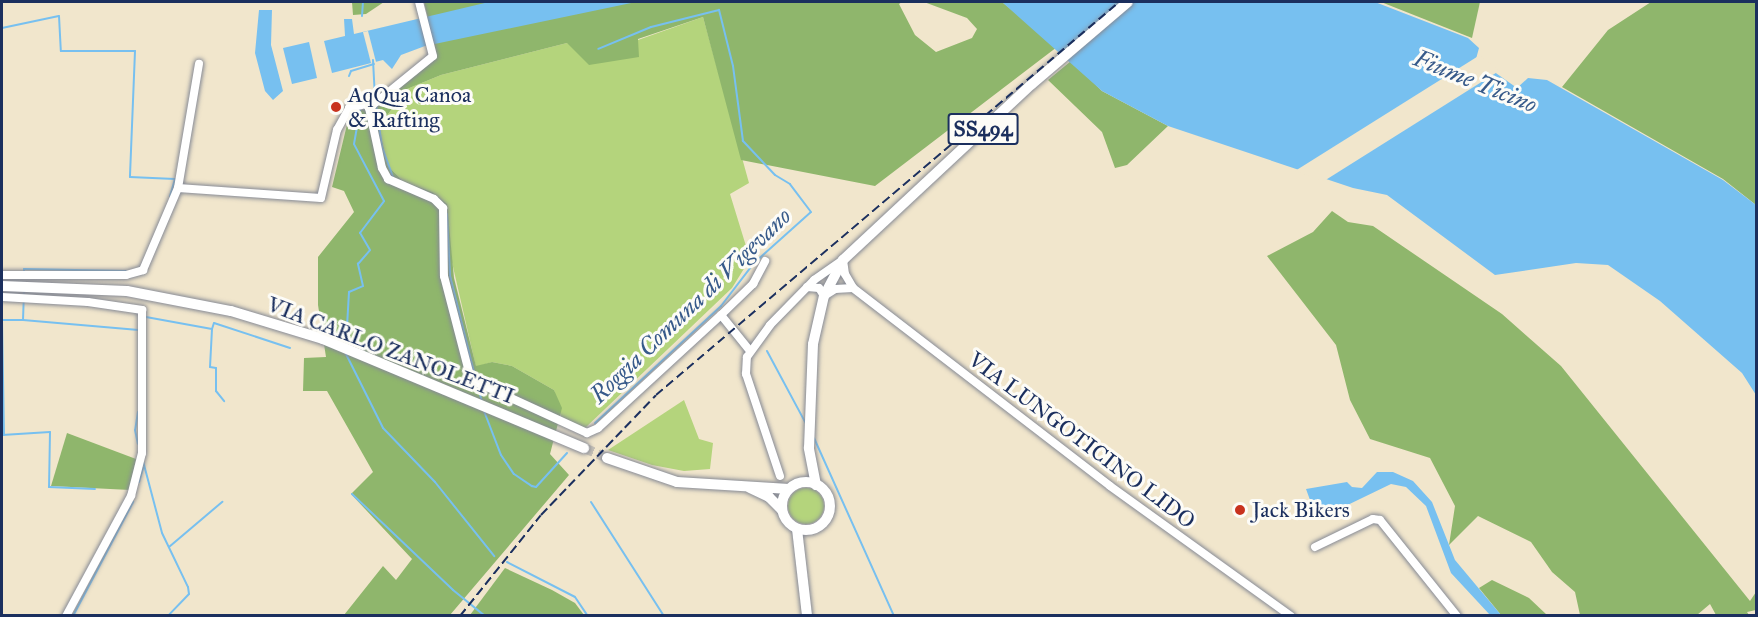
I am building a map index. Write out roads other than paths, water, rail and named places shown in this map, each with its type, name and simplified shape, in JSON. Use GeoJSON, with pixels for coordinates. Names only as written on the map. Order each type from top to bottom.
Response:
{"type":"FeatureCollection","features":[{"type":"Feature","properties":{"kind":"main road","name":"SS494"},"geometry":{"type":"LineString","coordinates":[[782,510],[793,487],[804,473],[809,448],[813,344],[826,292],[843,260],[1053,64],[1128,2]]}},
{"type":"Feature","properties":{"kind":"main road","name":"VIA CARLO ZANOLETTI"},"geometry":{"type":"LineString","coordinates":[[2,286],[81,287],[181,299],[282,325],[344,348],[584,448]]}},
{"type":"Feature","properties":{"kind":"main road","name":"SS494"},"geometry":{"type":"LineString","coordinates":[[804,585],[807,544],[815,529],[826,520],[830,507],[827,495],[816,485],[809,448]]}},
{"type":"Feature","properties":{"kind":"main road"},"geometry":{"type":"LineString","coordinates":[[607,458],[677,482],[793,487],[816,485]]}},
{"type":"Feature","properties":{"kind":"main road"},"geometry":{"type":"LineString","coordinates":[[741,485],[769,497],[782,510],[787,521],[797,529],[815,529]]}},
{"type":"Feature","properties":{"kind":"main road","name":"SS494"},"geometry":{"type":"LineString","coordinates":[[797,529],[807,615]]}},
{"type":"Feature","properties":{"kind":"street"},"geometry":{"type":"LineString","coordinates":[[178,188],[321,198],[337,130],[350,108],[373,102],[432,58],[434,52],[421,5]]}},
{"type":"Feature","properties":{"kind":"street"},"geometry":{"type":"LineString","coordinates":[[2,297],[23,286],[140,272],[150,259],[178,188],[199,64]]}},
{"type":"Feature","properties":{"kind":"street"},"geometry":{"type":"LineString","coordinates":[[373,102],[382,168],[388,179],[434,199],[443,208],[444,276],[470,376],[478,383],[587,433],[598,428],[721,315],[753,284],[765,261]]}},
{"type":"Feature","properties":{"kind":"street"},"geometry":{"type":"LineString","coordinates":[[780,476],[746,374],[750,351],[814,280],[843,260]]}},
{"type":"Feature","properties":{"kind":"street"},"geometry":{"type":"LineString","coordinates":[[807,287],[819,288],[826,292],[853,288],[844,274],[843,260]]}},
{"type":"Feature","properties":{"kind":"street"},"geometry":{"type":"LineString","coordinates":[[2,275],[23,286],[134,308],[142,317],[141,456],[131,496],[66,615]]}},
{"type":"Feature","properties":{"kind":"street"},"geometry":{"type":"LineString","coordinates":[[814,280],[822,281],[826,292]]}},
{"type":"Feature","properties":{"kind":"street","name":"VIA LUNGOTICINO LIDO"},"geometry":{"type":"LineString","coordinates":[[853,288],[1110,486],[1291,615]]}},
{"type":"Feature","properties":{"kind":"street"},"geometry":{"type":"LineString","coordinates":[[721,315],[750,351]]}},
{"type":"Feature","properties":{"kind":"street"},"geometry":{"type":"LineString","coordinates":[[1315,547],[1373,519],[1380,520],[1457,615]]}},
{"type":"Feature","properties":{"kind":"water"},"geometry":{"type":"Polygon","coordinates":[[[489,2],[636,2],[425,46],[401,55],[392,69],[383,60],[332,73],[324,41],[345,36],[344,19],[352,19],[354,34],[489,2]]]}},
{"type":"Feature","properties":{"kind":"water","name":"Fiume Ticino"},"geometry":{"type":"Polygon","coordinates":[[[1002,2],[1375,2],[1468,38],[1479,48],[1476,59],[1517,88],[1528,78],[1547,80],[1723,180],[1756,205],[1756,395],[1742,373],[1660,301],[1608,265],[1576,263],[1495,275],[1387,195],[1353,188],[1168,126],[1102,91],[1002,2]]]}},
{"type":"Feature","properties":{"kind":"water"},"geometry":{"type":"Polygon","coordinates":[[[259,10],[272,10],[271,45],[283,91],[273,100],[265,91],[255,53],[259,10]]]}},
{"type":"Feature","properties":{"kind":"water"},"geometry":{"type":"Polygon","coordinates":[[[309,42],[317,78],[292,84],[283,48],[309,42]]]}},
{"type":"Feature","properties":{"kind":"water"},"geometry":{"type":"Polygon","coordinates":[[[1377,472],[1393,472],[1413,481],[1432,502],[1455,560],[1501,615],[1490,615],[1451,573],[1426,506],[1406,487],[1391,484],[1331,513],[1314,511],[1306,489],[1347,482],[1352,487],[1362,488],[1377,472]]]}},
{"type":"Feature","properties":{"kind":"waterway"},"geometry":{"type":"LineString","coordinates":[[362,16],[363,2]]}},
{"type":"Feature","properties":{"kind":"waterway","name":"Roggia Comuna di Vigevano"},"geometry":{"type":"LineString","coordinates":[[595,423],[721,306],[754,263],[811,212],[790,184],[775,175],[743,141],[733,66],[719,10],[651,27],[598,49]]}},
{"type":"Feature","properties":{"kind":"waterway"},"geometry":{"type":"LineString","coordinates":[[2,28],[59,16],[61,51],[135,51],[130,177],[175,179],[170,196]]}},
{"type":"Feature","properties":{"kind":"waterway","name":"Roggia Comuna di Vigevano"},"geometry":{"type":"LineString","coordinates":[[373,60],[375,99]]}},
{"type":"Feature","properties":{"kind":"waterway"},"geometry":{"type":"LineString","coordinates":[[349,76],[351,71],[374,64]]}},
{"type":"Feature","properties":{"kind":"waterway","name":"Roggia Comuna di Vigevano"},"geometry":{"type":"LineString","coordinates":[[376,105],[382,147],[393,177]]}},
{"type":"Feature","properties":{"kind":"waterway"},"geometry":{"type":"LineString","coordinates":[[346,344],[349,292],[363,286],[358,264],[370,250],[360,233],[384,201],[354,144],[360,109]]}},
{"type":"Feature","properties":{"kind":"waterway","name":"Roggia Comuna di Vigevano"},"geometry":{"type":"LineString","coordinates":[[447,214],[450,276],[475,376]]}},
{"type":"Feature","properties":{"kind":"waterway"},"geometry":{"type":"LineString","coordinates":[[24,273],[24,269],[126,271]]}},
{"type":"Feature","properties":{"kind":"waterway"},"geometry":{"type":"LineString","coordinates":[[2,320],[23,320],[24,291]]}},
{"type":"Feature","properties":{"kind":"waterway"},"geometry":{"type":"LineString","coordinates":[[146,317],[212,329],[214,323],[290,348]]}},
{"type":"Feature","properties":{"kind":"waterway"},"geometry":{"type":"LineString","coordinates":[[23,320],[139,330]]}},
{"type":"Feature","properties":{"kind":"waterway"},"geometry":{"type":"LineString","coordinates":[[2,321],[4,435]]}},
{"type":"Feature","properties":{"kind":"waterway"},"geometry":{"type":"LineString","coordinates":[[212,329],[210,367],[216,368],[216,391],[224,401]]}},
{"type":"Feature","properties":{"kind":"waterway","name":"Roggia Comuna di Vigevano"},"geometry":{"type":"LineString","coordinates":[[767,351],[805,422]]}},
{"type":"Feature","properties":{"kind":"waterway"},"geometry":{"type":"LineString","coordinates":[[345,352],[383,428],[435,482],[494,556]]}},
{"type":"Feature","properties":{"kind":"waterway","name":"Roggia Comuna di Vigevano"},"geometry":{"type":"LineString","coordinates":[[478,387],[482,402]]}},
{"type":"Feature","properties":{"kind":"waterway","name":"Roggia Comuna di Vigevano"},"geometry":{"type":"LineString","coordinates":[[484,411],[501,455],[514,474],[532,486],[536,487],[567,453]]}},
{"type":"Feature","properties":{"kind":"waterway"},"geometry":{"type":"LineString","coordinates":[[138,412],[135,430],[138,444]]}},
{"type":"Feature","properties":{"kind":"waterway"},"geometry":{"type":"LineString","coordinates":[[2,435],[50,432],[49,487],[95,489]]}},
{"type":"Feature","properties":{"kind":"waterway","name":"Roggia Comuna di Vigevano"},"geometry":{"type":"LineString","coordinates":[[814,438],[894,616]]}},
{"type":"Feature","properties":{"kind":"waterway"},"geometry":{"type":"LineString","coordinates":[[143,461],[162,533],[188,587],[189,594],[168,616]]}},
{"type":"Feature","properties":{"kind":"waterway"},"geometry":{"type":"LineString","coordinates":[[139,482],[143,468]]}},
{"type":"Feature","properties":{"kind":"waterway"},"geometry":{"type":"LineString","coordinates":[[352,494],[453,590],[485,616]]}},
{"type":"Feature","properties":{"kind":"waterway"},"geometry":{"type":"LineString","coordinates":[[73,616],[133,502]]}},
{"type":"Feature","properties":{"kind":"waterway"},"geometry":{"type":"LineString","coordinates":[[169,547],[222,502]]}},
{"type":"Feature","properties":{"kind":"waterway"},"geometry":{"type":"LineString","coordinates":[[591,502],[664,616]]}},
{"type":"Feature","properties":{"kind":"waterway"},"geometry":{"type":"LineString","coordinates":[[507,562],[575,597],[588,616]]}},
{"type":"Feature","properties":{"kind":"tunnel"},"geometry":{"type":"LineString","coordinates":[[584,448],[607,458]]}},
{"type":"Feature","properties":{"kind":"railway"},"geometry":{"type":"LineString","coordinates":[[460,616],[541,515],[656,395],[1119,2]]}},
{"type":"Feature","properties":{"kind":"place","name":"AqQua Canoa & Rafting"},"geometry":{"type":"Point","coordinates":[336,107]}},
{"type":"Feature","properties":{"kind":"place","name":"Jack Bikers"},"geometry":{"type":"Point","coordinates":[1240,510]}}]}
